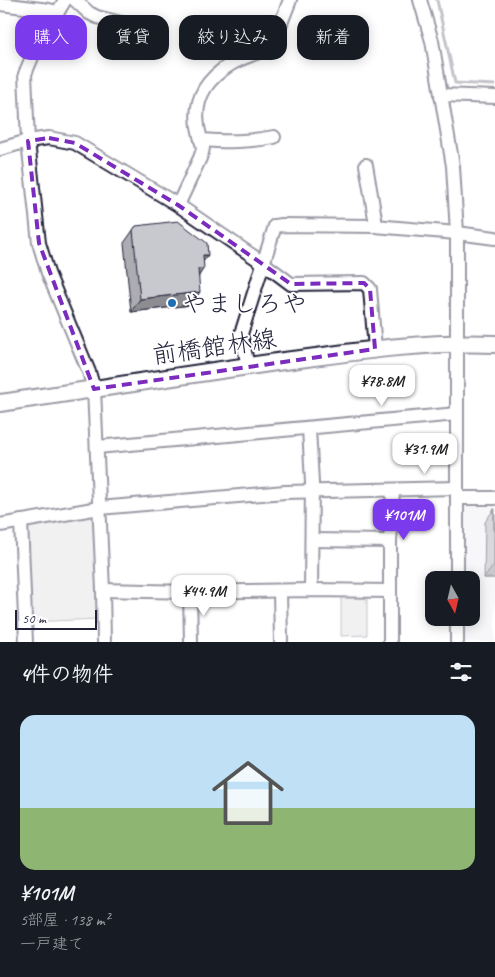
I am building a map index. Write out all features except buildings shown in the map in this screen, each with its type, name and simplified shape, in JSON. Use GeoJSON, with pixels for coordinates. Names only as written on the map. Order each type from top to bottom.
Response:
{"type":"FeatureCollection","features":[{"type":"Feature","properties":{"kind":"main road","name":"前橋館林線"},"geometry":{"type":"LineString","coordinates":[[0,403],[375,349],[456,343],[495,344]]}},
{"type":"Feature","properties":{"kind":"street"},"geometry":{"type":"LineString","coordinates":[[65,0],[35,50],[25,74],[28,141],[39,243],[48,273],[89,372],[94,389],[104,642]]}},
{"type":"Feature","properties":{"kind":"street"},"geometry":{"type":"LineString","coordinates":[[75,0],[89,13],[97,17]]}},
{"type":"Feature","properties":{"kind":"street"},"geometry":{"type":"LineString","coordinates":[[178,205],[200,158],[203,146],[197,113],[202,93],[217,73],[238,60],[263,51],[270,46],[274,41],[290,0]]}},
{"type":"Feature","properties":{"kind":"street"},"geometry":{"type":"LineString","coordinates":[[420,0],[432,41],[453,166],[456,233],[457,571]]}},
{"type":"Feature","properties":{"kind":"street"},"geometry":{"type":"LineString","coordinates":[[0,4],[58,12]]}},
{"type":"Feature","properties":{"kind":"street"},"geometry":{"type":"LineString","coordinates":[[442,95],[495,96]]}},
{"type":"Feature","properties":{"kind":"street"},"geometry":{"type":"LineString","coordinates":[[201,140],[242,142],[274,137]]}},
{"type":"Feature","properties":{"kind":"street"},"geometry":{"type":"LineString","coordinates":[[0,149],[28,141],[50,138],[74,143],[178,205],[291,284],[364,284],[370,290],[375,349]]}},
{"type":"Feature","properties":{"kind":"street"},"geometry":{"type":"LineString","coordinates":[[366,165],[375,226]]}},
{"type":"Feature","properties":{"kind":"street"},"geometry":{"type":"LineString","coordinates":[[248,366],[241,334],[274,226],[375,226],[495,238]]}},
{"type":"Feature","properties":{"kind":"street"},"geometry":{"type":"LineString","coordinates":[[97,448],[457,414]]}},
{"type":"Feature","properties":{"kind":"street"},"geometry":{"type":"LineString","coordinates":[[309,428],[312,491],[311,590]]}},
{"type":"Feature","properties":{"kind":"street"},"geometry":{"type":"LineString","coordinates":[[390,642],[390,540],[393,490]]}},
{"type":"Feature","properties":{"kind":"street"},"geometry":{"type":"LineString","coordinates":[[0,525],[99,508],[285,492],[393,490],[457,493],[495,498]]}},
{"type":"Feature","properties":{"kind":"street"},"geometry":{"type":"LineString","coordinates":[[21,521],[26,642]]}},
{"type":"Feature","properties":{"kind":"street"},"geometry":{"type":"LineString","coordinates":[[312,540],[390,540]]}},
{"type":"Feature","properties":{"kind":"street"},"geometry":{"type":"LineString","coordinates":[[103,590],[190,592],[390,591]]}},
{"type":"Feature","properties":{"kind":"street"},"geometry":{"type":"LineString","coordinates":[[190,592],[191,642]]}},
{"type":"Feature","properties":{"kind":"street"},"geometry":{"type":"LineString","coordinates":[[280,592],[281,642]]}},
{"type":"Feature","properties":{"kind":"street"},"geometry":{"type":"LineString","coordinates":[[456,642],[457,626]]}},
{"type":"Feature","properties":{"kind":"highlighted area"},"geometry":{"type":"Polygon","coordinates":[[[49,138],[75,143],[178,205],[291,284],[364,283],[370,289],[375,349],[94,389],[39,243],[28,141],[49,138]]]}},
{"type":"Feature","properties":{"kind":"shaded area"},"geometry":{"type":"Polygon","coordinates":[[[465,503],[495,503],[495,642],[463,642],[463,626],[480,626],[480,571],[463,571],[462,508],[465,503]]]}},
{"type":"Feature","properties":{"kind":"shaded area"},"geometry":{"type":"Polygon","coordinates":[[[91,515],[94,517],[97,619],[30,622],[27,531],[31,524],[91,515]]]}},
{"type":"Feature","properties":{"kind":"shaded area"},"geometry":{"type":"Polygon","coordinates":[[[341,593],[367,593],[367,635],[341,636],[341,593]]]}},
{"type":"Feature","properties":{"kind":"waterway"},"geometry":{"type":"LineString","coordinates":[[437,0],[455,83],[495,85]]}},
{"type":"Feature","properties":{"kind":"place","name":"やましろや"},"geometry":{"type":"Point","coordinates":[172,303]}}]}
